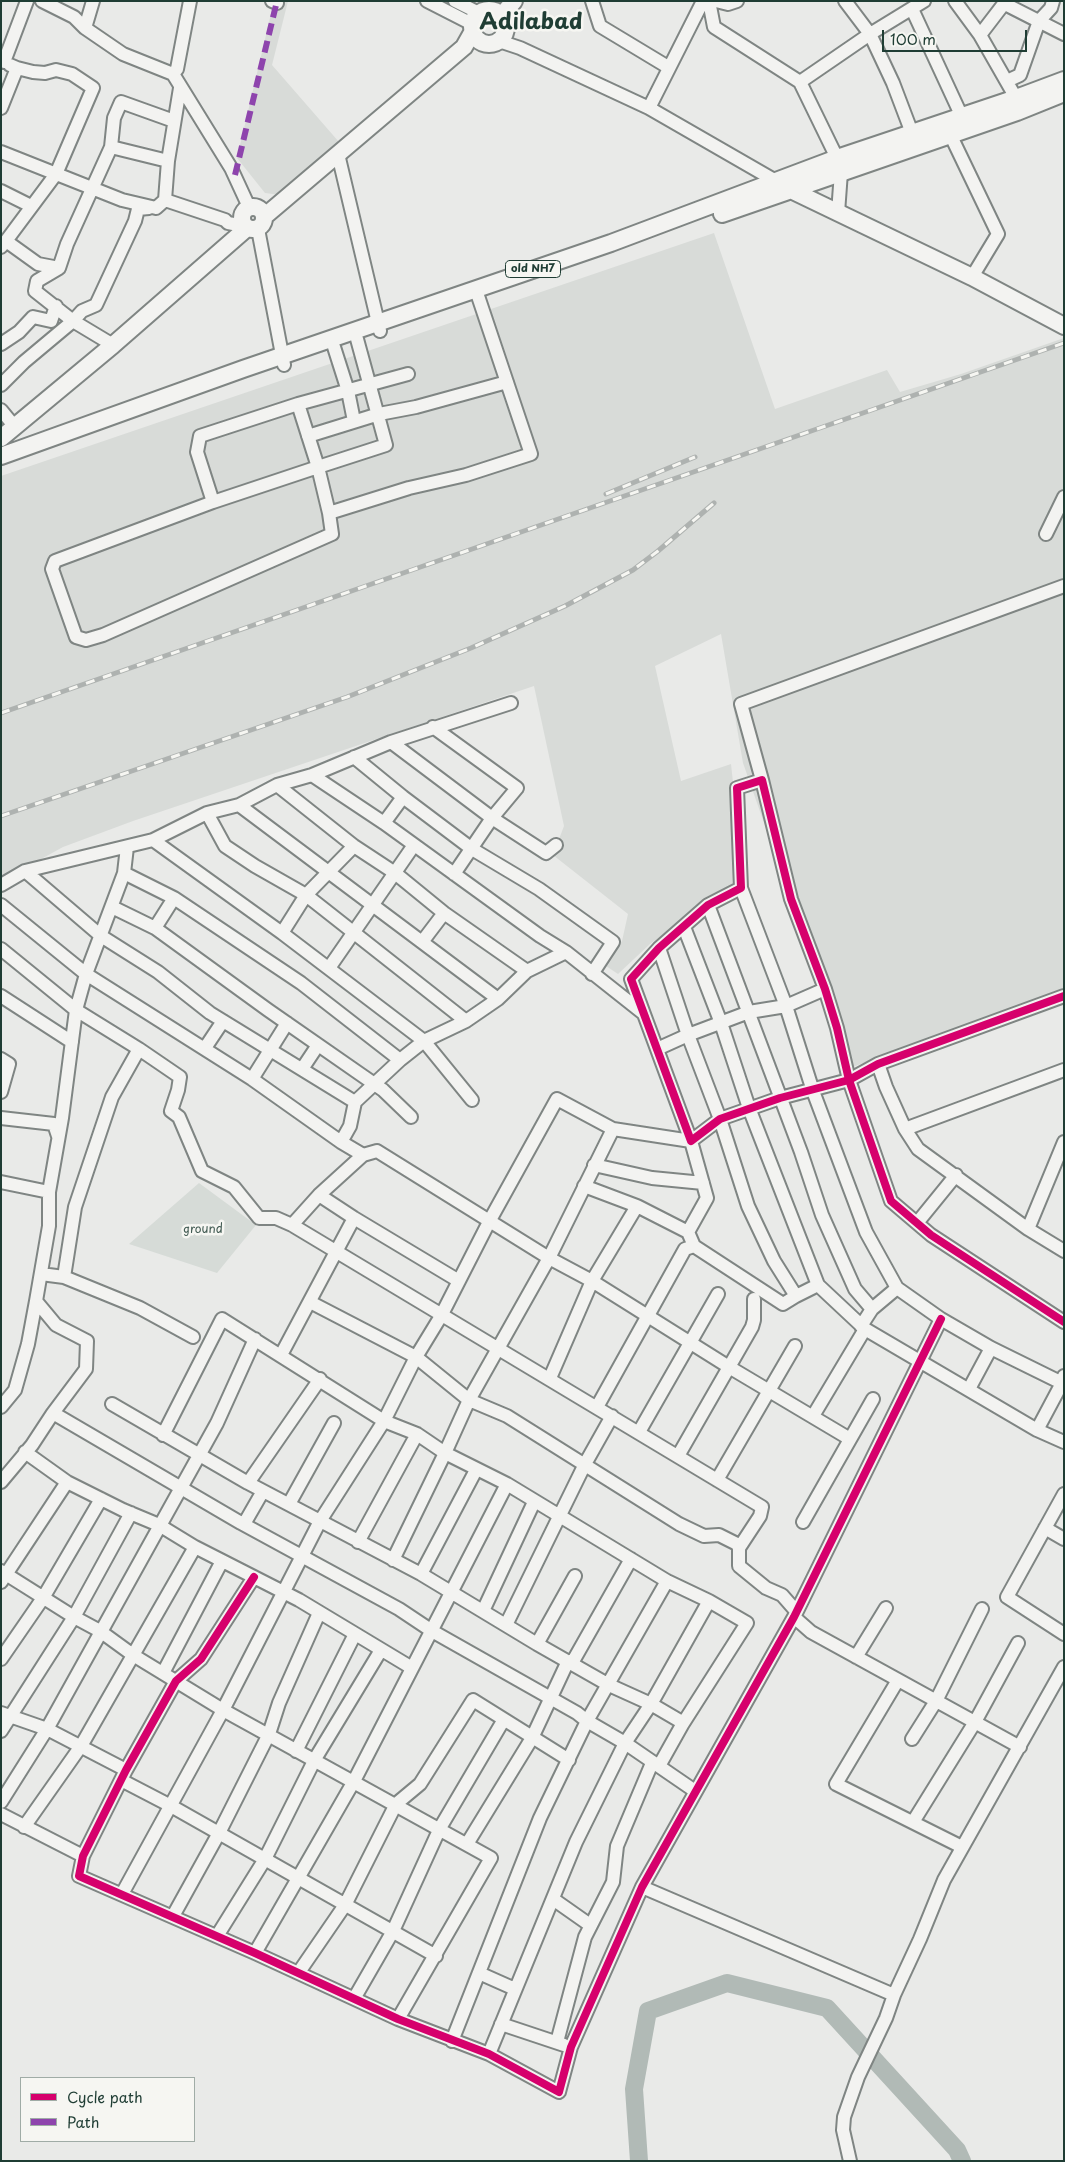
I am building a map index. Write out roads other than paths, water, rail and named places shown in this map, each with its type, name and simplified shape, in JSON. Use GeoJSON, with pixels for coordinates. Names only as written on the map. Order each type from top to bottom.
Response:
{"type":"FeatureCollection","features":[{"type":"Feature","properties":{"kind":"main road"},"geometry":{"type":"LineString","coordinates":[[1,438],[114,345],[464,47],[486,20],[514,1]]}},
{"type":"Feature","properties":{"kind":"main road"},"geometry":{"type":"LineString","coordinates":[[486,20],[505,23],[502,37],[490,44],[486,20]]}},
{"type":"Feature","properties":{"kind":"main road"},"geometry":{"type":"LineString","coordinates":[[915,139],[962,117],[1064,80]]}},
{"type":"Feature","properties":{"kind":"main road","name":"Old NH7"},"geometry":{"type":"LineString","coordinates":[[1,466],[283,360],[357,339],[379,327],[478,296],[839,165],[915,139],[950,134],[1064,94]]}},
{"type":"Feature","properties":{"kind":"main road"},"geometry":{"type":"LineString","coordinates":[[784,186],[1061,321]]}},
{"type":"Feature","properties":{"kind":"main road","name":"old NH7"},"geometry":{"type":"LineString","coordinates":[[1,456],[379,327],[467,291],[784,186]]}},
{"type":"Feature","properties":{"kind":"main road"},"geometry":{"type":"LineString","coordinates":[[249,207],[260,209],[254,225]]}},
{"type":"Feature","properties":{"kind":"street"},"geometry":{"type":"LineString","coordinates":[[28,1],[3,61],[17,68],[32,72],[46,73],[56,70],[72,74],[93,88],[56,174],[4,244],[38,264],[59,268]]}},
{"type":"Feature","properties":{"kind":"street"},"geometry":{"type":"LineString","coordinates":[[42,1],[74,17],[85,28],[123,54],[173,74],[231,168],[249,207]]}},
{"type":"Feature","properties":{"kind":"street"},"geometry":{"type":"LineString","coordinates":[[85,28],[93,1]]}},
{"type":"Feature","properties":{"kind":"street"},"geometry":{"type":"LineString","coordinates":[[173,74],[176,69],[190,1]]}},
{"type":"Feature","properties":{"kind":"street"},"geometry":{"type":"LineString","coordinates":[[428,1],[486,20]]}},
{"type":"Feature","properties":{"kind":"street"},"geometry":{"type":"LineString","coordinates":[[455,1],[486,20]]}},
{"type":"Feature","properties":{"kind":"street"},"geometry":{"type":"LineString","coordinates":[[592,1],[600,26],[668,67]]}},
{"type":"Feature","properties":{"kind":"street"},"geometry":{"type":"LineString","coordinates":[[649,108],[668,67],[703,1]]}},
{"type":"Feature","properties":{"kind":"street"},"geometry":{"type":"LineString","coordinates":[[710,1],[714,27],[800,82],[839,165],[838,213]]}},
{"type":"Feature","properties":{"kind":"street"},"geometry":{"type":"LineString","coordinates":[[716,1],[728,4],[737,1]]}},
{"type":"Feature","properties":{"kind":"street"},"geometry":{"type":"LineString","coordinates":[[845,1],[870,34],[893,82],[915,139]]}},
{"type":"Feature","properties":{"kind":"street"},"geometry":{"type":"LineString","coordinates":[[800,82],[870,34],[924,1]]}},
{"type":"Feature","properties":{"kind":"street"},"geometry":{"type":"LineString","coordinates":[[955,1],[980,35],[1016,98]]}},
{"type":"Feature","properties":{"kind":"street"},"geometry":{"type":"LineString","coordinates":[[1007,81],[1020,74],[1039,21],[1051,8],[1053,1]]}},
{"type":"Feature","properties":{"kind":"street"},"geometry":{"type":"LineString","coordinates":[[980,35],[1005,3],[1064,34]]}},
{"type":"Feature","properties":{"kind":"street"},"geometry":{"type":"LineString","coordinates":[[912,9],[962,117]]}},
{"type":"Feature","properties":{"kind":"street"},"geometry":{"type":"LineString","coordinates":[[502,37],[520,48],[649,108],[784,186]]}},
{"type":"Feature","properties":{"kind":"street"},"geometry":{"type":"LineString","coordinates":[[1,108],[17,68]]}},
{"type":"Feature","properties":{"kind":"street"},"geometry":{"type":"LineString","coordinates":[[161,204],[180,88]]}},
{"type":"Feature","properties":{"kind":"street"},"geometry":{"type":"LineString","coordinates":[[114,345],[73,322],[56,306],[40,296],[35,291],[37,282],[59,268],[67,244],[111,147],[114,118],[121,102],[174,121]]}},
{"type":"Feature","properties":{"kind":"street"},"geometry":{"type":"LineString","coordinates":[[950,134],[998,234],[972,277]]}},
{"type":"Feature","properties":{"kind":"street"},"geometry":{"type":"LineString","coordinates":[[111,147],[168,161]]}},
{"type":"Feature","properties":{"kind":"street"},"geometry":{"type":"LineString","coordinates":[[1,152],[22,162],[122,200],[161,204],[226,220],[228,223],[254,225],[283,360]]}},
{"type":"Feature","properties":{"kind":"street"},"geometry":{"type":"LineString","coordinates":[[338,154],[379,327]]}},
{"type":"Feature","properties":{"kind":"street"},"geometry":{"type":"LineString","coordinates":[[1,191],[31,206]]}},
{"type":"Feature","properties":{"kind":"street"},"geometry":{"type":"LineString","coordinates":[[1,385],[24,362],[73,322],[82,311],[96,305],[135,220],[138,209],[161,204]]}},
{"type":"Feature","properties":{"kind":"street"},"geometry":{"type":"LineString","coordinates":[[329,513],[410,488],[466,475],[531,454],[478,296]]}},
{"type":"Feature","properties":{"kind":"street"},"geometry":{"type":"LineString","coordinates":[[1,344],[20,332],[33,317],[51,321],[56,306]]}},
{"type":"Feature","properties":{"kind":"street"},"geometry":{"type":"LineString","coordinates":[[298,404],[318,467],[329,513],[332,532],[329,537],[103,635],[86,640],[76,637],[52,568],[55,561],[213,502],[318,467],[386,445],[371,384],[357,339]]}},
{"type":"Feature","properties":{"kind":"street"},"geometry":{"type":"LineString","coordinates":[[334,347],[348,391],[354,421]]}},
{"type":"Feature","properties":{"kind":"street"},"geometry":{"type":"LineString","coordinates":[[213,502],[197,452],[200,436],[298,404],[408,374]]}},
{"type":"Feature","properties":{"kind":"street"},"geometry":{"type":"LineString","coordinates":[[308,436],[379,414],[416,407],[507,382]]}},
{"type":"Feature","properties":{"kind":"street"},"geometry":{"type":"LineString","coordinates":[[1,410],[15,427]]}},
{"type":"Feature","properties":{"kind":"street"},"geometry":{"type":"LineString","coordinates":[[1046,534],[1064,497]]}},
{"type":"Feature","properties":{"kind":"street"},"geometry":{"type":"LineString","coordinates":[[1064,586],[741,704],[791,899],[825,989],[837,1028],[849,1080],[892,1201],[917,1223],[1064,1322]]}},
{"type":"Feature","properties":{"kind":"street"},"geometry":{"type":"LineString","coordinates":[[1,885],[25,871],[153,840],[207,813],[239,805],[277,785],[312,775],[391,742],[433,727],[511,703]]}},
{"type":"Feature","properties":{"kind":"street"},"geometry":{"type":"LineString","coordinates":[[433,727],[517,788],[492,818],[454,874]]}},
{"type":"Feature","properties":{"kind":"street"},"geometry":{"type":"LineString","coordinates":[[391,742],[492,818],[546,853],[556,845]]}},
{"type":"Feature","properties":{"kind":"street"},"geometry":{"type":"LineString","coordinates":[[354,757],[472,849],[539,889],[613,942],[592,974]]}},
{"type":"Feature","properties":{"kind":"street"},"geometry":{"type":"LineString","coordinates":[[312,775],[384,823],[540,936],[566,952],[644,1014]]}},
{"type":"Feature","properties":{"kind":"street"},"geometry":{"type":"LineString","coordinates":[[762,780],[736,788],[741,888],[786,1006],[813,1091],[866,1232],[898,1288],[941,1319],[991,1348],[1063,1381],[1037,1430]]}},
{"type":"Feature","properties":{"kind":"street"},"geometry":{"type":"LineString","coordinates":[[277,785],[354,846],[395,873],[444,913],[527,971]]}},
{"type":"Feature","properties":{"kind":"street"},"geometry":{"type":"LineString","coordinates":[[384,823],[403,797]]}},
{"type":"Feature","properties":{"kind":"street"},"geometry":{"type":"LineString","coordinates":[[239,805],[498,999]]}},
{"type":"Feature","properties":{"kind":"street"},"geometry":{"type":"LineString","coordinates":[[207,813],[225,846],[255,866],[306,895],[353,934],[466,1021]]}},
{"type":"Feature","properties":{"kind":"street"},"geometry":{"type":"LineString","coordinates":[[153,840],[282,933],[424,1041],[472,1100]]}},
{"type":"Feature","properties":{"kind":"street"},"geometry":{"type":"LineString","coordinates":[[328,968],[374,905],[414,845]]}},
{"type":"Feature","properties":{"kind":"street"},"geometry":{"type":"LineString","coordinates":[[282,933],[306,895],[354,846]]}},
{"type":"Feature","properties":{"kind":"street"},"geometry":{"type":"LineString","coordinates":[[1,1407],[15,1390],[28,1344],[49,1226],[49,1192],[76,1010],[86,974],[124,873],[127,847]]}},
{"type":"Feature","properties":{"kind":"street"},"geometry":{"type":"LineString","coordinates":[[25,871],[101,936],[158,972],[223,1021],[355,1102]]}},
{"type":"Feature","properties":{"kind":"street"},"geometry":{"type":"LineString","coordinates":[[124,873],[174,898],[301,983],[400,1060]]}},
{"type":"Feature","properties":{"kind":"street"},"geometry":{"type":"LineString","coordinates":[[688,1232],[707,1198],[691,1141],[631,979],[659,948],[708,905],[741,888]]}},
{"type":"Feature","properties":{"kind":"street"},"geometry":{"type":"LineString","coordinates":[[155,928],[174,898]]}},
{"type":"Feature","properties":{"kind":"street"},"geometry":{"type":"LineString","coordinates":[[1,905],[86,974],[205,1048],[341,1142],[363,1155]]}},
{"type":"Feature","properties":{"kind":"street"},"geometry":{"type":"LineString","coordinates":[[708,905],[750,1012],[822,1215],[855,1289],[872,1309]]}},
{"type":"Feature","properties":{"kind":"street"},"geometry":{"type":"LineString","coordinates":[[112,907],[155,928],[375,1085],[411,1116]]}},
{"type":"Feature","properties":{"kind":"street"},"geometry":{"type":"LineString","coordinates":[[422,942],[444,913]]}},
{"type":"Feature","properties":{"kind":"street"},"geometry":{"type":"LineString","coordinates":[[684,927],[721,1023],[749,1108],[818,1285],[863,1327],[1037,1430],[1064,1442]]}},
{"type":"Feature","properties":{"kind":"street"},"geometry":{"type":"LineString","coordinates":[[659,948],[688,1035],[720,1119],[748,1206],[774,1261],[796,1296]]}},
{"type":"Feature","properties":{"kind":"street"},"geometry":{"type":"LineString","coordinates":[[1,949],[76,1010],[180,1077],[171,1111],[179,1117],[204,1173],[234,1186],[259,1218],[276,1218],[292,1225],[441,1316],[550,1378],[762,1507],[760,1516],[739,1548],[739,1566],[766,1588],[782,1595],[808,1630],[1020,1747]]}},
{"type":"Feature","properties":{"kind":"street"},"geometry":{"type":"LineString","coordinates":[[341,1142],[350,1126],[355,1102],[400,1060],[424,1041],[466,1021],[498,999],[527,971],[566,952]]}},
{"type":"Feature","properties":{"kind":"street"},"geometry":{"type":"LineString","coordinates":[[657,1049],[688,1035],[750,1012],[786,1006],[825,989]]}},
{"type":"Feature","properties":{"kind":"street"},"geometry":{"type":"LineString","coordinates":[[1,996],[72,1042]]}},
{"type":"Feature","properties":{"kind":"street"},"geometry":{"type":"LineString","coordinates":[[122,1894],[224,1710],[320,1521],[384,1421],[416,1357],[441,1316],[490,1220],[557,1099],[613,1129],[691,1141],[720,1119],[780,1098],[813,1091],[849,1080],[878,1064],[1064,996]]}},
{"type":"Feature","properties":{"kind":"street"},"geometry":{"type":"LineString","coordinates":[[205,1048],[223,1021]]}},
{"type":"Feature","properties":{"kind":"street"},"geometry":{"type":"LineString","coordinates":[[252,1079],[287,1023]]}},
{"type":"Feature","properties":{"kind":"street"},"geometry":{"type":"LineString","coordinates":[[302,1069],[318,1045]]}},
{"type":"Feature","properties":{"kind":"street"},"geometry":{"type":"LineString","coordinates":[[64,1277],[75,1207],[112,1097],[139,1049]]}},
{"type":"Feature","properties":{"kind":"street"},"geometry":{"type":"LineString","coordinates":[[1,1059],[9,1064],[1,1092]]}},
{"type":"Feature","properties":{"kind":"street"},"geometry":{"type":"LineString","coordinates":[[878,1064],[886,1087],[918,1149],[1028,1229],[1064,1251]]}},
{"type":"Feature","properties":{"kind":"street"},"geometry":{"type":"LineString","coordinates":[[906,1129],[1064,1070]]}},
{"type":"Feature","properties":{"kind":"street"},"geometry":{"type":"LineString","coordinates":[[1,1118],[54,1124],[58,1139]]}},
{"type":"Feature","properties":{"kind":"street"},"geometry":{"type":"LineString","coordinates":[[393,1560],[446,1453],[469,1400],[549,1258],[613,1129]]}},
{"type":"Feature","properties":{"kind":"street"},"geometry":{"type":"LineString","coordinates":[[1028,1229],[1064,1142]]}},
{"type":"Feature","properties":{"kind":"street"},"geometry":{"type":"LineString","coordinates":[[292,1225],[319,1194],[363,1155],[377,1151],[549,1258],[592,1281],[729,1367],[850,1439]]}},
{"type":"Feature","properties":{"kind":"street"},"geometry":{"type":"LineString","coordinates":[[594,1165],[652,1178],[703,1183]]}},
{"type":"Feature","properties":{"kind":"street"},"geometry":{"type":"LineString","coordinates":[[917,1223],[956,1176]]}},
{"type":"Feature","properties":{"kind":"street"},"geometry":{"type":"LineString","coordinates":[[1,1182],[49,1192]]}},
{"type":"Feature","properties":{"kind":"street"},"geometry":{"type":"LineString","coordinates":[[584,1186],[637,1206],[688,1232],[694,1246],[783,1304],[818,1285]]}},
{"type":"Feature","properties":{"kind":"street"},"geometry":{"type":"LineString","coordinates":[[319,1194],[354,1218],[459,1281]]}},
{"type":"Feature","properties":{"kind":"street"},"geometry":{"type":"LineString","coordinates":[[550,1378],[592,1281],[637,1206]]}},
{"type":"Feature","properties":{"kind":"street"},"geometry":{"type":"LineString","coordinates":[[280,1355],[354,1218]]}},
{"type":"Feature","properties":{"kind":"street"},"geometry":{"type":"LineString","coordinates":[[597,1407],[685,1250],[694,1246]]}},
{"type":"Feature","properties":{"kind":"street"},"geometry":{"type":"LineString","coordinates":[[41,1274],[64,1277],[140,1308],[193,1337]]}},
{"type":"Feature","properties":{"kind":"street"},"geometry":{"type":"LineString","coordinates":[[812,1416],[872,1309],[898,1288]]}},
{"type":"Feature","properties":{"kind":"street"},"geometry":{"type":"LineString","coordinates":[[639,1432],[718,1294]]}},
{"type":"Feature","properties":{"kind":"street"},"geometry":{"type":"LineString","coordinates":[[678,1456],[754,1324],[754,1299]]}},
{"type":"Feature","properties":{"kind":"street"},"geometry":{"type":"LineString","coordinates":[[1,1482],[32,1445],[52,1413],[86,1369],[87,1341],[56,1325],[36,1301]]}},
{"type":"Feature","properties":{"kind":"street"},"geometry":{"type":"LineString","coordinates":[[310,1302],[416,1357],[469,1400],[507,1416],[679,1524],[704,1536],[720,1536],[737,1544],[739,1548]]}},
{"type":"Feature","properties":{"kind":"street"},"geometry":{"type":"LineString","coordinates":[[164,1435],[222,1319],[384,1421],[417,1434],[476,1470],[507,1484],[666,1581],[708,1601],[747,1623],[656,1764],[617,1846],[613,1882],[590,1925],[583,1943],[557,2042]]}},
{"type":"Feature","properties":{"kind":"street"},"geometry":{"type":"LineString","coordinates":[[254,1577],[201,1659],[176,1681],[124,1775],[83,1856],[79,1876],[298,1972],[398,2019],[489,2054],[559,2092],[571,2047],[642,1887],[795,1614],[941,1319]]}},
{"type":"Feature","properties":{"kind":"street"},"geometry":{"type":"LineString","coordinates":[[1,1802],[47,1729],[217,1422],[255,1339]]}},
{"type":"Feature","properties":{"kind":"street"},"geometry":{"type":"LineString","coordinates":[[717,1480],[795,1346]]}},
{"type":"Feature","properties":{"kind":"street"},"geometry":{"type":"LineString","coordinates":[[969,1389],[991,1348]]}},
{"type":"Feature","properties":{"kind":"street"},"geometry":{"type":"LineString","coordinates":[[248,1483],[320,1379]]}},
{"type":"Feature","properties":{"kind":"street"},"geometry":{"type":"LineString","coordinates":[[803,1522],[873,1399]]}},
{"type":"Feature","properties":{"kind":"street"},"geometry":{"type":"LineString","coordinates":[[112,1404],[198,1456],[451,1590],[537,1644],[609,1686],[651,1704],[680,1721],[682,1725]]}},
{"type":"Feature","properties":{"kind":"street"},"geometry":{"type":"LineString","coordinates":[[52,1413],[302,1557],[399,1609],[432,1631],[577,1713],[695,1791]]}},
{"type":"Feature","properties":{"kind":"street"},"geometry":{"type":"LineString","coordinates":[[506,1625],[585,1464],[612,1416]]}},
{"type":"Feature","properties":{"kind":"street"},"geometry":{"type":"LineString","coordinates":[[289,1504],[334,1423]]}},
{"type":"Feature","properties":{"kind":"street"},"geometry":{"type":"LineString","coordinates":[[358,1542],[417,1434]]}},
{"type":"Feature","properties":{"kind":"street"},"geometry":{"type":"LineString","coordinates":[[25,1452],[67,1482],[131,1514],[159,1525],[195,1547],[284,1593],[412,1668]]}},
{"type":"Feature","properties":{"kind":"street"},"geometry":{"type":"LineString","coordinates":[[422,1574],[476,1470]]}},
{"type":"Feature","properties":{"kind":"street"},"geometry":{"type":"LineString","coordinates":[[67,1482],[3,1575],[100,1631],[133,1655],[224,1710],[440,1828],[491,1858],[398,2019]]}},
{"type":"Feature","properties":{"kind":"street"},"geometry":{"type":"LineString","coordinates":[[255,1953],[354,1781],[507,1484]]}},
{"type":"Feature","properties":{"kind":"street"},"geometry":{"type":"LineString","coordinates":[[244,1524],[263,1491]]}},
{"type":"Feature","properties":{"kind":"street"},"geometry":{"type":"LineString","coordinates":[[1064,1494],[1007,1597],[1064,1634]]}},
{"type":"Feature","properties":{"kind":"street"},"geometry":{"type":"LineString","coordinates":[[1,1659],[43,1598],[100,1499]]}},
{"type":"Feature","properties":{"kind":"street"},"geometry":{"type":"LineString","coordinates":[[484,1612],[534,1502]]}},
{"type":"Feature","properties":{"kind":"street"},"geometry":{"type":"LineString","coordinates":[[1,1732],[6,1715],[74,1617],[131,1514]]}},
{"type":"Feature","properties":{"kind":"street"},"geometry":{"type":"LineString","coordinates":[[1045,1528],[1064,1539]]}},
{"type":"Feature","properties":{"kind":"street"},"geometry":{"type":"LineString","coordinates":[[24,1827],[81,1746],[195,1547]]}},
{"type":"Feature","properties":{"kind":"street"},"geometry":{"type":"LineString","coordinates":[[467,1844],[532,1738],[570,1662],[631,1559]]}},
{"type":"Feature","properties":{"kind":"street"},"geometry":{"type":"LineString","coordinates":[[163,1673],[222,1561]]}},
{"type":"Feature","properties":{"kind":"street"},"geometry":{"type":"LineString","coordinates":[[537,1644],[575,1576]]}},
{"type":"Feature","properties":{"kind":"street"},"geometry":{"type":"LineString","coordinates":[[452,2041],[540,1818],[587,1721],[609,1686],[666,1581]]}},
{"type":"Feature","properties":{"kind":"street"},"geometry":{"type":"LineString","coordinates":[[489,2054],[576,1842],[625,1743],[651,1704],[708,1601]]}},
{"type":"Feature","properties":{"kind":"street"},"geometry":{"type":"LineString","coordinates":[[856,1657],[886,1608]]}},
{"type":"Feature","properties":{"kind":"street"},"geometry":{"type":"LineString","coordinates":[[912,1739],[936,1701],[982,1609]]}},
{"type":"Feature","properties":{"kind":"street"},"geometry":{"type":"LineString","coordinates":[[173,1916],[219,1833],[269,1734],[279,1703],[319,1613]]}},
{"type":"Feature","properties":{"kind":"street"},"geometry":{"type":"LineString","coordinates":[[296,1751],[356,1634]]}},
{"type":"Feature","properties":{"kind":"street"},"geometry":{"type":"LineString","coordinates":[[913,1822],[975,1722],[1018,1643]]}},
{"type":"Feature","properties":{"kind":"street"},"geometry":{"type":"LineString","coordinates":[[217,1936],[265,1859],[314,1759],[380,1650]]}},
{"type":"Feature","properties":{"kind":"street"},"geometry":{"type":"LineString","coordinates":[[850,2161],[843,2130],[844,2117],[858,2077],[886,2018],[894,1995],[920,1939],[944,1880],[1064,1667]]}},
{"type":"Feature","properties":{"kind":"street"},"geometry":{"type":"LineString","coordinates":[[898,1680],[836,1784],[962,1847]]}},
{"type":"Feature","properties":{"kind":"street"},"geometry":{"type":"LineString","coordinates":[[298,1972],[345,1905],[396,1804],[420,1784],[473,1700],[502,1720],[569,1760]]}},
{"type":"Feature","properties":{"kind":"street"},"geometry":{"type":"LineString","coordinates":[[6,1715],[47,1729],[81,1746],[171,1806],[436,1956]]}},
{"type":"Feature","properties":{"kind":"street"},"geometry":{"type":"LineString","coordinates":[[355,1998],[393,1931],[440,1828],[502,1720]]}},
{"type":"Feature","properties":{"kind":"street"},"geometry":{"type":"LineString","coordinates":[[1,1814],[83,1856]]}},
{"type":"Feature","properties":{"kind":"street"},"geometry":{"type":"LineString","coordinates":[[642,1887],[894,1995]]}},
{"type":"Feature","properties":{"kind":"street"},"geometry":{"type":"LineString","coordinates":[[553,1899],[590,1925]]}},
{"type":"Feature","properties":{"kind":"street"},"geometry":{"type":"LineString","coordinates":[[479,1973],[515,1989]]}},
{"type":"Feature","properties":{"kind":"street"},"geometry":{"type":"LineString","coordinates":[[501,2024],[571,2047]]}},
{"type":"Feature","properties":{"kind":"waterway"},"geometry":{"type":"LineString","coordinates":[[639,2161],[634,2089],[648,2011],[727,1983],[827,2008],[957,2150],[962,2161]]}},
{"type":"Feature","properties":{"kind":"railway"},"geometry":{"type":"LineString","coordinates":[[1,713],[1064,343]]}},
{"type":"Feature","properties":{"kind":"railway"},"geometry":{"type":"LineString","coordinates":[[606,494],[695,457]]}},
{"type":"Feature","properties":{"kind":"railway"},"geometry":{"type":"LineString","coordinates":[[1,816],[347,697],[471,648],[565,606],[633,570],[714,503]]}},
{"type":"Feature","properties":{"kind":"district","name":"Adilabad"},"geometry":{"type":"Point","coordinates":[531,23]}},
{"type":"Feature","properties":{"kind":"park label","name":"ground"},"geometry":{"type":"Point","coordinates":[203,1230]}}]}
